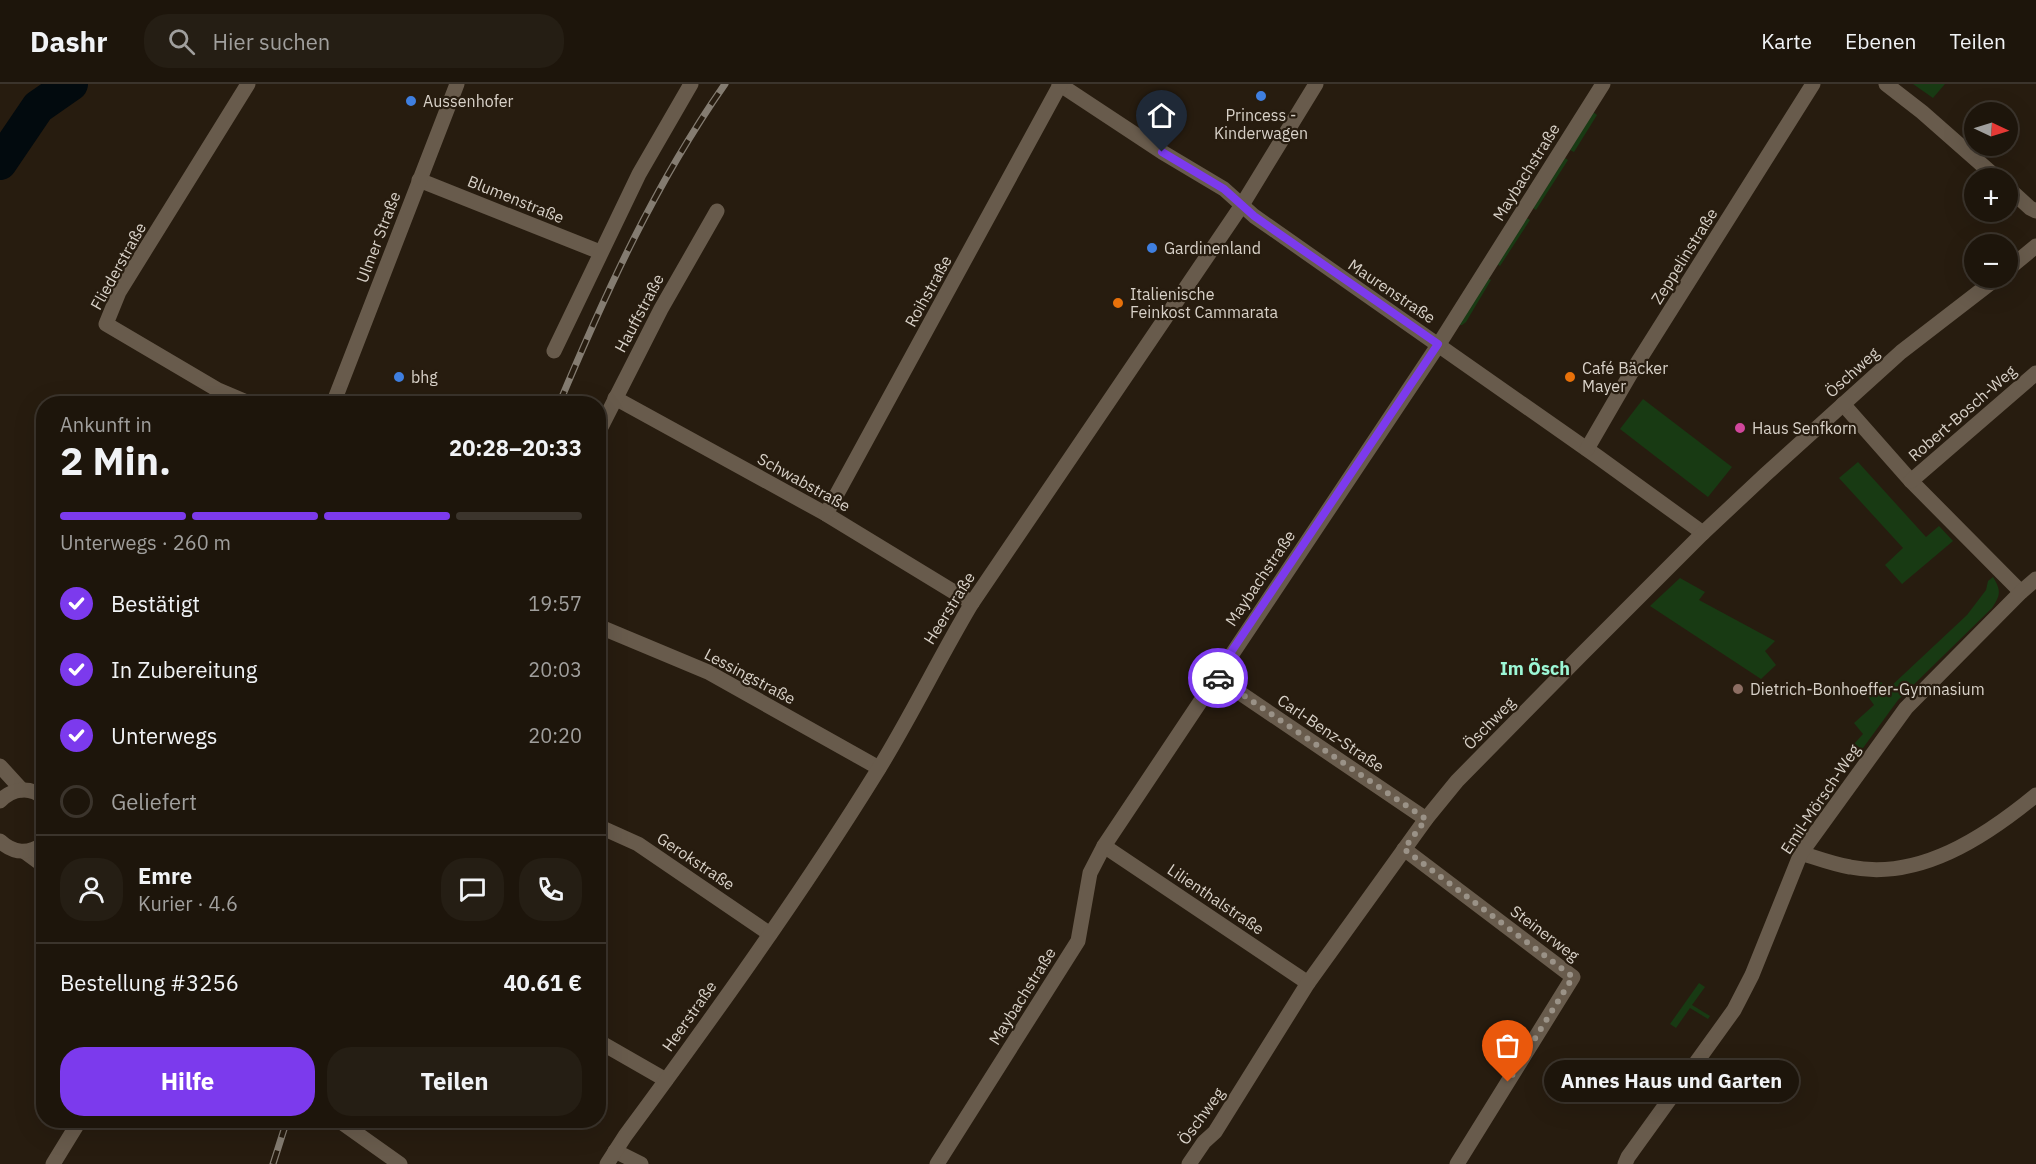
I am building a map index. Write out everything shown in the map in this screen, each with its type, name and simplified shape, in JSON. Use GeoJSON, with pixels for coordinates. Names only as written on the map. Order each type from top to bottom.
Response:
{"type":"FeatureCollection","features":[{"type":"Feature","properties":{"kind":"street","name":"Fliederstraße"},"geometry":{"type":"LineString","coordinates":[[232,396],[106,324],[120,292],[248,84]]}},
{"type":"Feature","properties":{"kind":"street","name":"Ulmer Straße"},"geometry":{"type":"LineString","coordinates":[[336,396],[457,84]]}},
{"type":"Feature","properties":{"kind":"street"},"geometry":{"type":"LineString","coordinates":[[554,351],[639,174],[690,84]]}},
{"type":"Feature","properties":{"kind":"street","name":"Heerstraße"},"geometry":{"type":"LineString","coordinates":[[611,1158],[770,934],[879,768],[972,603],[1242,205],[1316,84]]}},
{"type":"Feature","properties":{"kind":"street","name":"Maybachstraße"},"geometry":{"type":"LineString","coordinates":[[937,1164],[1078,941],[1090,873],[1104,846],[1438,344],[1603,84]]}},
{"type":"Feature","properties":{"kind":"street","name":"Zeppelinstraße"},"geometry":{"type":"LineString","coordinates":[[1587,449],[1631,373],[1813,84]]}},
{"type":"Feature","properties":{"kind":"street"},"geometry":{"type":"LineString","coordinates":[[1886,84],[1986,168]]}},
{"type":"Feature","properties":{"kind":"street","name":"Maurenstraße"},"geometry":{"type":"LineString","coordinates":[[1060,85],[1162,152],[1224,189],[1254,216],[1587,449],[1702,533]]}},
{"type":"Feature","properties":{"kind":"street","name":"Roihstraße"},"geometry":{"type":"LineString","coordinates":[[826,514],[1060,85]]}},
{"type":"Feature","properties":{"kind":"street","name":"Blumenstraße"},"geometry":{"type":"LineString","coordinates":[[419,180],[600,252]]}},
{"type":"Feature","properties":{"kind":"street"},"geometry":{"type":"LineString","coordinates":[[2018,197],[2036,211]]}},
{"type":"Feature","properties":{"kind":"street","name":"Hauffstraße"},"geometry":{"type":"LineString","coordinates":[[606,417],[670,292],[717,211]]}},
{"type":"Feature","properties":{"kind":"street"},"geometry":{"type":"LineString","coordinates":[[2018,261],[2036,246]]}},
{"type":"Feature","properties":{"kind":"street","name":"Öschweg"},"geometry":{"type":"LineString","coordinates":[[1189,1164],[1204,1142],[1215,1132],[1308,983],[1426,819],[1465,773],[1702,533],[1900,352],[1984,288]]}},
{"type":"Feature","properties":{"kind":"street","name":"Robert-Bosch-Weg"},"geometry":{"type":"LineString","coordinates":[[1911,481],[2036,373]]}},
{"type":"Feature","properties":{"kind":"street","name":"Schwabstraße"},"geometry":{"type":"LineString","coordinates":[[615,398],[826,514],[972,603]]}},
{"type":"Feature","properties":{"kind":"street","name":"Robert-Bosch-Weg"},"geometry":{"type":"LineString","coordinates":[[1843,404],[1911,481],[2021,592]]}},
{"type":"Feature","properties":{"kind":"street","name":"Emil-Mörsch-Weg"},"geometry":{"type":"LineString","coordinates":[[1625,1164],[1734,1010],[1752,975],[1801,853],[1906,708],[2036,579]]}},
{"type":"Feature","properties":{"kind":"street","name":"Lessingstraße"},"geometry":{"type":"LineString","coordinates":[[606,629],[708,672],[879,768]]}},
{"type":"Feature","properties":{"kind":"street","name":"Carl-Benz-Straße"},"geometry":{"type":"LineString","coordinates":[[1215,676],[1426,819]]}},
{"type":"Feature","properties":{"kind":"street"},"geometry":{"type":"LineString","coordinates":[[0,766],[35,791]]}},
{"type":"Feature","properties":{"kind":"street"},"geometry":{"type":"LineString","coordinates":[[0,801],[6,795],[35,791]]}},
{"type":"Feature","properties":{"kind":"street"},"geometry":{"type":"LineString","coordinates":[[1801,853],[1851,868],[1891,869],[1928,861],[1978,839],[2036,795]]}},
{"type":"Feature","properties":{"kind":"street","name":"Gerokstraße"},"geometry":{"type":"LineString","coordinates":[[606,830],[638,844],[770,934]]}},
{"type":"Feature","properties":{"kind":"street"},"geometry":{"type":"LineString","coordinates":[[0,841],[7,848],[20,851],[36,849]]}},
{"type":"Feature","properties":{"kind":"street","name":"Lilienthalstraße"},"geometry":{"type":"LineString","coordinates":[[1104,846],[1308,983]]}},
{"type":"Feature","properties":{"kind":"street","name":"Steinerweg"},"geometry":{"type":"LineString","coordinates":[[1404,849],[1573,977],[1457,1164]]}},
{"type":"Feature","properties":{"kind":"street"},"geometry":{"type":"LineString","coordinates":[[0,860],[20,851]]}},
{"type":"Feature","properties":{"kind":"street"},"geometry":{"type":"LineString","coordinates":[[20,851],[36,861]]}},
{"type":"Feature","properties":{"kind":"street"},"geometry":{"type":"LineString","coordinates":[[606,1046],[666,1080]]}},
{"type":"Feature","properties":{"kind":"street"},"geometry":{"type":"LineString","coordinates":[[53,1164],[75,1128]]}},
{"type":"Feature","properties":{"kind":"street"},"geometry":{"type":"LineString","coordinates":[[349,1128],[400,1164]]}},
{"type":"Feature","properties":{"kind":"street"},"geometry":{"type":"LineString","coordinates":[[611,1158],[640,1164]]}},
{"type":"Feature","properties":{"kind":"green space"},"geometry":{"type":"Polygon","coordinates":[[[1913,84],[1945,84],[1933,98],[1913,84]]]}},
{"type":"Feature","properties":{"kind":"green space"},"geometry":{"type":"Polygon","coordinates":[[[1593,112],[1597,115],[1574,152],[1570,150],[1593,112]]]}},
{"type":"Feature","properties":{"kind":"green space"},"geometry":{"type":"Polygon","coordinates":[[[1565,158],[1568,160],[1536,210],[1533,208],[1565,158]]]}},
{"type":"Feature","properties":{"kind":"green space"},"geometry":{"type":"Polygon","coordinates":[[[1527,218],[1530,220],[1500,266],[1497,264],[1527,218]]]}},
{"type":"Feature","properties":{"kind":"green space"},"geometry":{"type":"Polygon","coordinates":[[[1488,278],[1491,280],[1466,322],[1459,325],[1488,278]]]}},
{"type":"Feature","properties":{"kind":"green space"},"geometry":{"type":"Polygon","coordinates":[[[1643,399],[1732,467],[1708,497],[1620,429],[1643,399]]]}},
{"type":"Feature","properties":{"kind":"green space"},"geometry":{"type":"Polygon","coordinates":[[[1858,462],[1926,537],[1939,526],[1953,541],[1902,584],[1885,565],[1903,548],[1839,478],[1858,462]]]}},
{"type":"Feature","properties":{"kind":"green space"},"geometry":{"type":"Polygon","coordinates":[[[1993,577],[1999,593],[1992,608],[1898,700],[1863,748],[1854,744],[1863,734],[1854,723],[1874,705],[1867,695],[1881,682],[1888,689],[1967,615],[1986,590],[1988,581],[1993,577]]]}},
{"type":"Feature","properties":{"kind":"green space"},"geometry":{"type":"Polygon","coordinates":[[[1680,578],[1705,592],[1699,600],[1775,641],[1765,651],[1776,665],[1761,679],[1650,606],[1680,578]]]}},
{"type":"Feature","properties":{"kind":"green space"},"geometry":{"type":"Polygon","coordinates":[[[1699,983],[1705,987],[1692,1005],[1710,1016],[1708,1019],[1690,1008],[1676,1028],[1670,1024],[1699,983]]]}},
{"type":"Feature","properties":{"kind":"waterway"},"geometry":{"type":"LineString","coordinates":[[0,163],[38,107],[71,84]]}},
{"type":"Feature","properties":{"kind":"railway"},"geometry":{"type":"LineString","coordinates":[[562,396],[633,240],[676,160],[725,84]]}},
{"type":"Feature","properties":{"kind":"railway"},"geometry":{"type":"LineString","coordinates":[[273,1164],[284,1128]]}},
{"type":"Feature","properties":{"kind":"way so far"},"geometry":{"type":"LineString","coordinates":[[1218,678],[1426,819],[1404,849],[1573,977],[1508,1082]]}},
{"type":"Feature","properties":{"kind":"place","name":"Princess - Kinderwagen"},"geometry":{"type":"Point","coordinates":[1261,96]}},
{"type":"Feature","properties":{"kind":"place","name":"Aussenhofer"},"geometry":{"type":"Point","coordinates":[411,101]}},
{"type":"Feature","properties":{"kind":"place","name":"Gardinenland"},"geometry":{"type":"Point","coordinates":[1152,248]}},
{"type":"Feature","properties":{"kind":"place","name":"Italienische Feinkost Cammarata"},"geometry":{"type":"Point","coordinates":[1118,303]}},
{"type":"Feature","properties":{"kind":"place","name":"bhg"},"geometry":{"type":"Point","coordinates":[399,377]}},
{"type":"Feature","properties":{"kind":"place","name":"Café Bäcker Mayer"},"geometry":{"type":"Point","coordinates":[1570,377]}},
{"type":"Feature","properties":{"kind":"place","name":"Haus Senfkorn"},"geometry":{"type":"Point","coordinates":[1740,428]}},
{"type":"Feature","properties":{"kind":"place","name":"Dietrich-Bonhoeffer-Gymnasium"},"geometry":{"type":"Point","coordinates":[1738,689]}},
{"type":"Feature","properties":{"kind":"place","name":"Annes Haus und Garten"},"geometry":{"type":"Point","coordinates":[1508,1082]}},
{"type":"Feature","properties":{"kind":"district","name":"Im Ösch"},"geometry":{"type":"Point","coordinates":[1535,669]}},
{"type":"Feature","properties":{"kind":"route"},"geometry":{"type":"LineString","coordinates":[[1162,152],[1224,189],[1254,216],[1438,344],[1215,676],[1218,678]]}}]}
